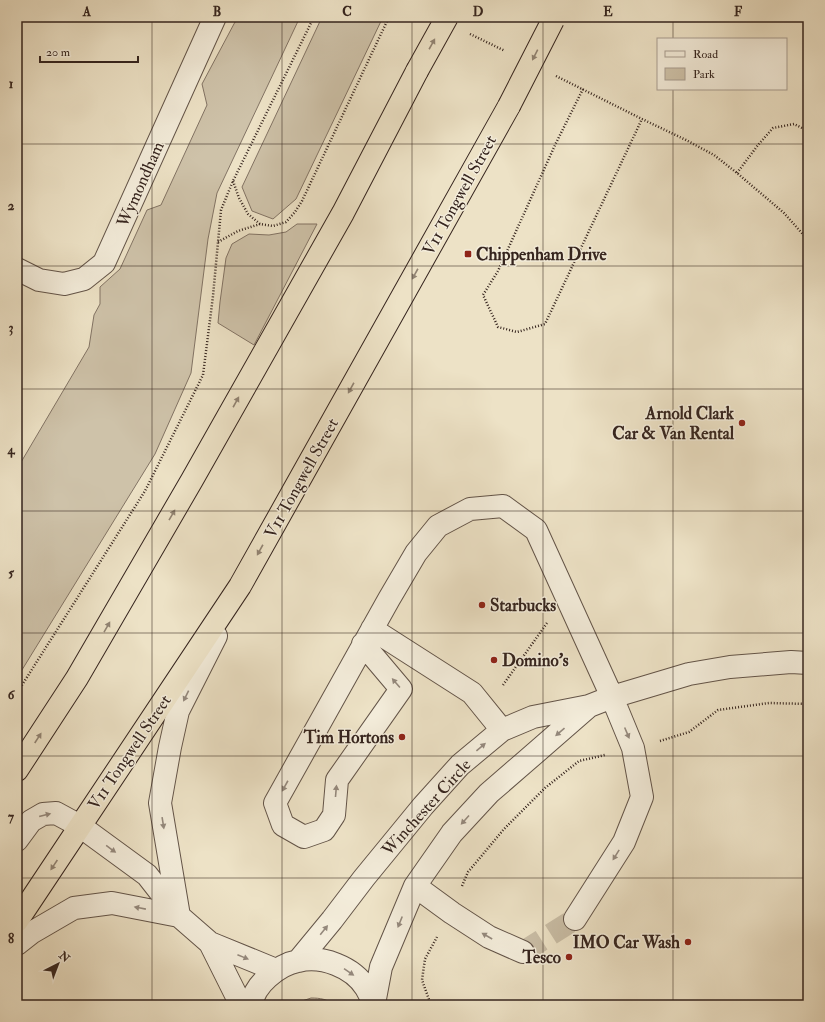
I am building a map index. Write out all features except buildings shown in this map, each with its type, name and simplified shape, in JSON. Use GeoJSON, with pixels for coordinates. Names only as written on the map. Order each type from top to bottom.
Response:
{"type":"FeatureCollection","features":[{"type":"Feature","properties":{"kind":"highway"},"geometry":{"type":"LineString","coordinates":[[17,770],[77,678],[196,473],[343,213],[447,17]]}},
{"type":"Feature","properties":{"kind":"highway","name":"V11 Tongwell Street"},"geometry":{"type":"LineString","coordinates":[[17,921],[240,586],[509,106],[554,19]]}},
{"type":"Feature","properties":{"kind":"street","name":"Wymondham"},"geometry":{"type":"LineString","coordinates":[[17,269],[39,280],[64,284],[84,279],[104,263],[215,17]]}},
{"type":"Feature","properties":{"kind":"street"},"geometry":{"type":"LineString","coordinates":[[367,637],[401,689],[338,780],[334,815],[324,830],[304,837],[283,825],[275,802],[367,637],[416,554],[438,526],[470,509],[503,506],[536,530],[612,697],[633,748],[642,798],[624,842],[575,918]]}},
{"type":"Feature","properties":{"kind":"street"},"geometry":{"type":"LineString","coordinates":[[178,916],[160,803],[169,754],[178,711],[240,586]]}},
{"type":"Feature","properties":{"kind":"street"},"geometry":{"type":"LineString","coordinates":[[367,637],[472,693],[502,730]]}},
{"type":"Feature","properties":{"kind":"street","name":"Winchester Circle"},"geometry":{"type":"LineString","coordinates":[[299,960],[423,806],[460,766],[502,730],[533,717],[589,706],[612,697],[689,674],[730,667],[791,662],[808,663]]}},
{"type":"Feature","properties":{"kind":"street","name":"Winchester Circle"},"geometry":{"type":"LineString","coordinates":[[374,1005],[381,967],[415,886],[452,834],[489,792],[589,706]]}},
{"type":"Feature","properties":{"kind":"street"},"geometry":{"type":"LineString","coordinates":[[17,840],[31,821],[42,814],[56,813],[80,826],[147,876],[178,916],[210,943],[276,970]]}},
{"type":"Feature","properties":{"kind":"street"},"geometry":{"type":"LineString","coordinates":[[415,886],[452,913],[489,937],[523,952]]}},
{"type":"Feature","properties":{"kind":"street"},"geometry":{"type":"LineString","coordinates":[[17,944],[31,933],[74,908],[112,903],[178,916]]}},
{"type":"Feature","properties":{"kind":"street"},"geometry":{"type":"LineString","coordinates":[[210,943],[241,1005]]}},
{"type":"Feature","properties":{"kind":"street"},"geometry":{"type":"LineString","coordinates":[[251,1005],[252,1000],[262,983],[276,970],[299,960],[318,960],[336,964],[352,974],[365,987],[374,1005]]}},
{"type":"Feature","properties":{"kind":"path"},"geometry":{"type":"LineString","coordinates":[[17,693],[144,491],[203,375],[213,296],[221,210],[233,181],[314,17]]}},
{"type":"Feature","properties":{"kind":"path"},"geometry":{"type":"LineString","coordinates":[[218,242],[238,231],[260,224],[273,226],[286,222],[295,212],[302,201],[389,17]]}},
{"type":"Feature","properties":{"kind":"path"},"geometry":{"type":"LineString","coordinates":[[642,119],[545,324],[517,332],[498,327],[483,295],[498,271],[556,143],[583,89],[714,155],[784,213],[808,240]]}},
{"type":"Feature","properties":{"kind":"path"},"geometry":{"type":"LineString","coordinates":[[737,173],[773,128],[794,124],[808,131]]}},
{"type":"Feature","properties":{"kind":"path"},"geometry":{"type":"LineString","coordinates":[[233,181],[239,198],[248,214],[260,224]]}},
{"type":"Feature","properties":{"kind":"path"},"geometry":{"type":"LineString","coordinates":[[486,709],[566,596]]}},
{"type":"Feature","properties":{"kind":"path"},"geometry":{"type":"LineString","coordinates":[[431,1005],[422,980],[425,959],[440,931],[452,913],[468,872],[504,829],[545,788],[580,761],[649,745],[689,732],[718,710],[769,703],[808,704]]}},
{"type":"Feature","properties":{"kind":"green space"},"geometry":{"type":"Polygon","coordinates":[[[250,17],[300,17],[217,193],[208,239],[191,373],[155,454],[17,678],[17,469],[89,347],[94,315],[100,304],[100,287],[120,269],[147,210],[161,205],[207,105],[202,84],[235,22],[250,17]]]}},
{"type":"Feature","properties":{"kind":"green space"},"geometry":{"type":"Polygon","coordinates":[[[322,17],[383,17],[296,199],[273,219],[252,211],[242,187],[322,17]]]}},
{"type":"Feature","properties":{"kind":"green space"},"geometry":{"type":"Polygon","coordinates":[[[297,224],[317,224],[254,345],[218,323],[226,258],[232,244],[249,234],[269,235],[286,232],[297,224]]]}},
{"type":"Feature","properties":{"kind":"green space"},"geometry":{"type":"Polygon","coordinates":[[[311,998],[323,999],[334,1005],[298,1005],[302,1001],[311,998]]]}},
{"type":"Feature","properties":{"kind":"tunnel"},"geometry":{"type":"LineString","coordinates":[[523,952],[575,919]]}},
{"type":"Feature","properties":{"kind":"place","name":"Chippenham Drive"},"geometry":{"type":"Point","coordinates":[468,254]}},
{"type":"Feature","properties":{"kind":"place","name":"Arnold Clark Car & Van Rental"},"geometry":{"type":"Point","coordinates":[742,423]}},
{"type":"Feature","properties":{"kind":"place","name":"Starbucks"},"geometry":{"type":"Point","coordinates":[482,605]}},
{"type":"Feature","properties":{"kind":"place","name":"Domino's"},"geometry":{"type":"Point","coordinates":[494,660]}},
{"type":"Feature","properties":{"kind":"place","name":"Tim Hortons"},"geometry":{"type":"Point","coordinates":[402,737]}},
{"type":"Feature","properties":{"kind":"place","name":"IMO Car Wash"},"geometry":{"type":"Point","coordinates":[688,942]}},
{"type":"Feature","properties":{"kind":"place","name":"Tesco"},"geometry":{"type":"Point","coordinates":[569,957]}}]}
